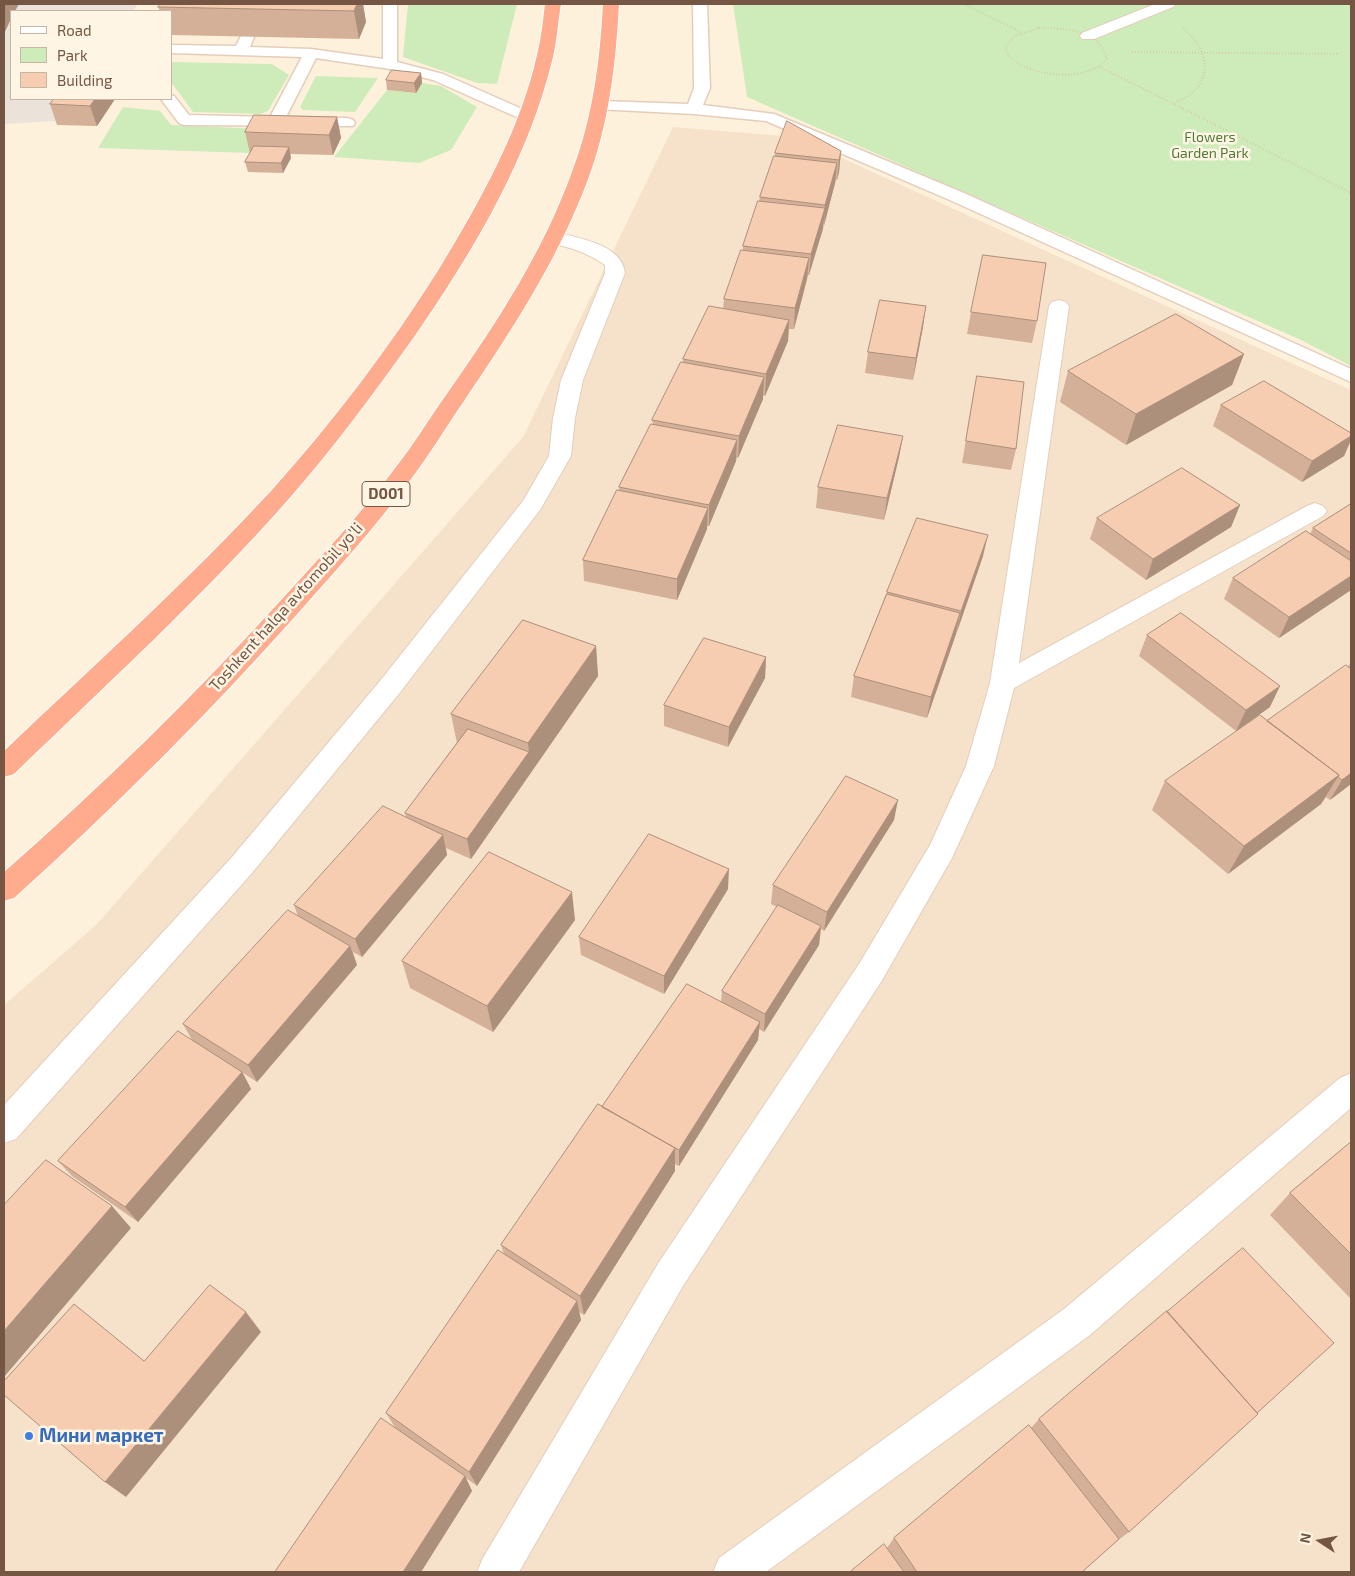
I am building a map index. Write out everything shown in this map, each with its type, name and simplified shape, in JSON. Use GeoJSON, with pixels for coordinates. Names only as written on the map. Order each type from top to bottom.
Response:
{"type":"FeatureCollection","features":[{"type":"Feature","properties":{"kind":"highway"},"geometry":{"type":"LineString","coordinates":[[4,767],[196,581],[279,496],[353,408],[428,302],[467,238],[499,180],[526,116],[546,56],[553,4]]}},
{"type":"Feature","properties":{"kind":"highway","name":"Toshkent halqa avtomobil yo'li"},"geometry":{"type":"LineString","coordinates":[[4,889],[67,835],[172,731],[262,637],[339,550],[404,472],[510,318],[554,238],[583,168],[600,106],[608,59],[611,4]]}},
{"type":"Feature","properties":{"kind":"street"},"geometry":{"type":"LineString","coordinates":[[1088,36],[1168,4]]}},
{"type":"Feature","properties":{"kind":"street"},"geometry":{"type":"LineString","coordinates":[[4,1128],[242,865],[389,688],[532,505],[560,456],[564,418],[572,380],[615,273],[614,262],[604,254],[586,245],[554,238]]}},
{"type":"Feature","properties":{"kind":"street"},"geometry":{"type":"LineString","coordinates":[[497,1572],[671,1274],[870,973],[942,850],[980,766],[1003,683],[1059,306]]}},
{"type":"Feature","properties":{"kind":"street"},"geometry":{"type":"LineString","coordinates":[[1003,683],[1315,511]]}},
{"type":"Feature","properties":{"kind":"street"},"geometry":{"type":"LineString","coordinates":[[733,1572],[1077,1322],[1351,1088]]}},
{"type":"Feature","properties":{"kind":"lane"},"geometry":{"type":"LineString","coordinates":[[390,4],[390,65]]}},
{"type":"Feature","properties":{"kind":"lane"},"geometry":{"type":"LineString","coordinates":[[694,109],[702,88],[700,4]]}},
{"type":"Feature","properties":{"kind":"lane"},"geometry":{"type":"LineString","coordinates":[[241,51],[247,37]]}},
{"type":"Feature","properties":{"kind":"lane"},"geometry":{"type":"LineString","coordinates":[[172,49],[310,53],[390,65],[438,77],[526,116]]}},
{"type":"Feature","properties":{"kind":"lane"},"geometry":{"type":"LineString","coordinates":[[276,121],[310,53]]}},
{"type":"Feature","properties":{"kind":"lane"},"geometry":{"type":"LineString","coordinates":[[170,100],[184,120],[347,123]]}},
{"type":"Feature","properties":{"kind":"lane"},"geometry":{"type":"LineString","coordinates":[[600,106],[694,109],[769,117],[958,197],[1351,376]]}},
{"type":"Feature","properties":{"kind":"path"},"geometry":{"type":"LineString","coordinates":[[964,4],[1021,32]]}},
{"type":"Feature","properties":{"kind":"path"},"geometry":{"type":"LineString","coordinates":[[1152,10],[1191,34],[1204,53],[1205,76],[1190,94],[1173,104]]}},
{"type":"Feature","properties":{"kind":"path"},"geometry":{"type":"LineString","coordinates":[[1038,28],[1059,28],[1088,36],[1096,39],[1106,49],[1108,58],[1100,67],[1085,72],[1064,74],[1042,72],[1023,66],[1010,58],[1005,48],[1009,39],[1021,32],[1038,28]]}},
{"type":"Feature","properties":{"kind":"path"},"geometry":{"type":"LineString","coordinates":[[1126,52],[1337,54]]}},
{"type":"Feature","properties":{"kind":"path"},"geometry":{"type":"LineString","coordinates":[[1100,67],[1351,193]]}},
{"type":"Feature","properties":{"kind":"shaded area"},"geometry":{"type":"Polygon","coordinates":[[[4,4],[138,4],[134,10],[10,10],[10,100],[71,100],[56,121],[4,124],[4,4]]]}},
{"type":"Feature","properties":{"kind":"shaded area"},"geometry":{"type":"Polygon","coordinates":[[[673,127],[796,137],[1351,390],[1351,1572],[4,1572],[4,1005],[97,924],[523,437],[673,127]]]}},
{"type":"Feature","properties":{"kind":"green space"},"geometry":{"type":"Polygon","coordinates":[[[408,4],[517,4],[497,84],[477,83],[403,57],[408,4]]]}},
{"type":"Feature","properties":{"kind":"green space","name":"Flowers Garden Park"},"geometry":{"type":"Polygon","coordinates":[[[733,4],[1351,4],[1351,366],[1301,340],[747,97],[733,4]]]}},
{"type":"Feature","properties":{"kind":"green space"},"geometry":{"type":"Polygon","coordinates":[[[172,62],[272,64],[289,75],[268,111],[260,114],[193,112],[172,83],[172,62]]]}},
{"type":"Feature","properties":{"kind":"green space"},"geometry":{"type":"Polygon","coordinates":[[[316,76],[378,78],[355,112],[303,110],[300,107],[316,76]]]}},
{"type":"Feature","properties":{"kind":"green space"},"geometry":{"type":"Polygon","coordinates":[[[422,83],[441,86],[477,107],[451,150],[419,163],[334,157],[387,90],[415,93],[422,83]]]}},
{"type":"Feature","properties":{"kind":"green space"},"geometry":{"type":"Polygon","coordinates":[[[123,107],[160,111],[171,125],[260,129],[250,153],[98,148],[123,107]]]}},
{"type":"Feature","properties":{"kind":"building"},"geometry":{"type":"Polygon","coordinates":[[[161,4],[357,4],[354,11],[158,7],[161,4]]]}},
{"type":"Feature","properties":{"kind":"building"},"geometry":{"type":"Polygon","coordinates":[[[392,70],[421,73],[414,83],[386,80],[392,70]]]}},
{"type":"Feature","properties":{"kind":"building"},"geometry":{"type":"Polygon","coordinates":[[[53,100],[94,100],[90,106],[50,104],[53,100]]]}},
{"type":"Feature","properties":{"kind":"building"},"geometry":{"type":"Polygon","coordinates":[[[254,115],[337,117],[329,135],[245,132],[254,115]]]}},
{"type":"Feature","properties":{"kind":"building"},"geometry":{"type":"Polygon","coordinates":[[[787,121],[841,151],[839,160],[775,153],[787,121]]]}},
{"type":"Feature","properties":{"kind":"building"},"geometry":{"type":"Polygon","coordinates":[[[254,146],[289,147],[281,163],[245,162],[254,146]]]}},
{"type":"Feature","properties":{"kind":"building"},"geometry":{"type":"Polygon","coordinates":[[[774,156],[837,163],[825,205],[760,197],[774,156]]]}},
{"type":"Feature","properties":{"kind":"building"},"geometry":{"type":"Polygon","coordinates":[[[758,201],[825,208],[811,254],[743,246],[758,201]]]}},
{"type":"Feature","properties":{"kind":"building"},"geometry":{"type":"Polygon","coordinates":[[[741,250],[809,258],[795,308],[724,299],[741,250]]]}},
{"type":"Feature","properties":{"kind":"building"},"geometry":{"type":"Polygon","coordinates":[[[983,255],[1046,263],[1037,321],[971,312],[983,255]]]}},
{"type":"Feature","properties":{"kind":"building"},"geometry":{"type":"Polygon","coordinates":[[[880,300],[926,306],[916,358],[868,352],[880,300]]]}},
{"type":"Feature","properties":{"kind":"building"},"geometry":{"type":"Polygon","coordinates":[[[709,306],[789,320],[766,374],[683,359],[709,306]]]}},
{"type":"Feature","properties":{"kind":"building"},"geometry":{"type":"Polygon","coordinates":[[[1176,314],[1244,354],[1136,414],[1068,371],[1176,314]]]}},
{"type":"Feature","properties":{"kind":"building"},"geometry":{"type":"Polygon","coordinates":[[[681,362],[764,377],[739,436],[652,420],[681,362]]]}},
{"type":"Feature","properties":{"kind":"building"},"geometry":{"type":"Polygon","coordinates":[[[977,376],[1024,382],[1016,449],[966,441],[977,376]]]}},
{"type":"Feature","properties":{"kind":"building"},"geometry":{"type":"Polygon","coordinates":[[[1264,381],[1351,433],[1351,436],[1312,461],[1221,405],[1264,381]]]}},
{"type":"Feature","properties":{"kind":"building"},"geometry":{"type":"Polygon","coordinates":[[[651,424],[737,440],[709,505],[619,487],[651,424]]]}},
{"type":"Feature","properties":{"kind":"building"},"geometry":{"type":"Polygon","coordinates":[[[838,425],[903,436],[887,498],[818,487],[838,425]]]}},
{"type":"Feature","properties":{"kind":"building"},"geometry":{"type":"Polygon","coordinates":[[[1182,468],[1240,505],[1153,559],[1097,518],[1182,468]]]}},
{"type":"Feature","properties":{"kind":"building"},"geometry":{"type":"Polygon","coordinates":[[[617,490],[708,508],[677,579],[583,560],[617,490]]]}},
{"type":"Feature","properties":{"kind":"building"},"geometry":{"type":"Polygon","coordinates":[[[1351,504],[1351,553],[1313,528],[1351,504]]]}},
{"type":"Feature","properties":{"kind":"building"},"geometry":{"type":"Polygon","coordinates":[[[917,518],[988,535],[961,611],[887,592],[917,518]]]}},
{"type":"Feature","properties":{"kind":"building"},"geometry":{"type":"Polygon","coordinates":[[[1306,531],[1351,561],[1351,576],[1289,617],[1233,578],[1306,531]]]}},
{"type":"Feature","properties":{"kind":"building"},"geometry":{"type":"Polygon","coordinates":[[[887,594],[960,613],[931,697],[854,676],[887,594]]]}},
{"type":"Feature","properties":{"kind":"building"},"geometry":{"type":"Polygon","coordinates":[[[1181,613],[1280,686],[1246,710],[1147,635],[1181,613]]]}},
{"type":"Feature","properties":{"kind":"building"},"geometry":{"type":"Polygon","coordinates":[[[523,620],[596,646],[528,743],[451,714],[523,620]]]}},
{"type":"Feature","properties":{"kind":"building"},"geometry":{"type":"Polygon","coordinates":[[[704,638],[766,657],[729,727],[664,705],[704,638]]]}},
{"type":"Feature","properties":{"kind":"building"},"geometry":{"type":"Polygon","coordinates":[[[1346,665],[1351,669],[1351,773],[1342,780],[1338,777],[1339,775],[1267,721],[1346,665]]]}},
{"type":"Feature","properties":{"kind":"building"},"geometry":{"type":"Polygon","coordinates":[[[1260,715],[1339,775],[1244,846],[1165,781],[1260,715]]]}},
{"type":"Feature","properties":{"kind":"building"},"geometry":{"type":"Polygon","coordinates":[[[468,729],[529,752],[467,839],[405,813],[468,729]]]}},
{"type":"Feature","properties":{"kind":"building"},"geometry":{"type":"Polygon","coordinates":[[[846,776],[898,800],[827,912],[773,885],[846,776]]]}},
{"type":"Feature","properties":{"kind":"building"},"geometry":{"type":"Polygon","coordinates":[[[383,806],[443,835],[355,939],[294,905],[383,806]]]}},
{"type":"Feature","properties":{"kind":"building"},"geometry":{"type":"Polygon","coordinates":[[[649,834],[729,869],[664,976],[579,937],[649,834]]]}},
{"type":"Feature","properties":{"kind":"building"},"geometry":{"type":"Polygon","coordinates":[[[489,852],[572,892],[487,1006],[402,961],[489,852]]]}},
{"type":"Feature","properties":{"kind":"building"},"geometry":{"type":"Polygon","coordinates":[[[778,905],[821,926],[765,1014],[722,991],[778,905]]]}},
{"type":"Feature","properties":{"kind":"building"},"geometry":{"type":"Polygon","coordinates":[[[288,910],[350,946],[248,1065],[183,1024],[288,910]]]}},
{"type":"Feature","properties":{"kind":"building"},"geometry":{"type":"Polygon","coordinates":[[[687,984],[760,1022],[679,1150],[602,1107],[687,984]]]}},
{"type":"Feature","properties":{"kind":"building"},"geometry":{"type":"Polygon","coordinates":[[[178,1031],[242,1072],[125,1207],[58,1161],[178,1031]]]}},
{"type":"Feature","properties":{"kind":"building"},"geometry":{"type":"Polygon","coordinates":[[[598,1104],[675,1148],[580,1296],[501,1245],[598,1104]]]}},
{"type":"Feature","properties":{"kind":"building"},"geometry":{"type":"Polygon","coordinates":[[[1351,1142],[1351,1254],[1290,1193],[1351,1142]]]}},
{"type":"Feature","properties":{"kind":"building"},"geometry":{"type":"Polygon","coordinates":[[[46,1160],[112,1206],[4,1331],[4,1205],[46,1160]]]}},
{"type":"Feature","properties":{"kind":"building"},"geometry":{"type":"Polygon","coordinates":[[[1243,1248],[1334,1343],[1257,1413],[1167,1312],[1243,1248]]]}},
{"type":"Feature","properties":{"kind":"building"},"geometry":{"type":"Polygon","coordinates":[[[498,1250],[577,1301],[469,1472],[386,1413],[498,1250]]]}},
{"type":"Feature","properties":{"kind":"building"},"geometry":{"type":"Polygon","coordinates":[[[210,1285],[246,1312],[105,1482],[4,1395],[4,1381],[74,1304],[144,1361],[210,1285]]]}},
{"type":"Feature","properties":{"kind":"building"},"geometry":{"type":"Polygon","coordinates":[[[1167,1311],[1258,1414],[1129,1532],[1039,1419],[1167,1311]]]}},
{"type":"Feature","properties":{"kind":"building"},"geometry":{"type":"Polygon","coordinates":[[[381,1418],[465,1476],[403,1572],[275,1572],[381,1418]]]}},
{"type":"Feature","properties":{"kind":"building"},"geometry":{"type":"Polygon","coordinates":[[[1029,1425],[1119,1539],[1082,1572],[917,1572],[894,1538],[1029,1425]]]}},
{"type":"Feature","properties":{"kind":"building"},"geometry":{"type":"Polygon","coordinates":[[[884,1544],[904,1572],[850,1572],[884,1544]]]}},
{"type":"Feature","properties":{"kind":"place","name":"Мини маркет"},"geometry":{"type":"Point","coordinates":[29,1436]}}]}
